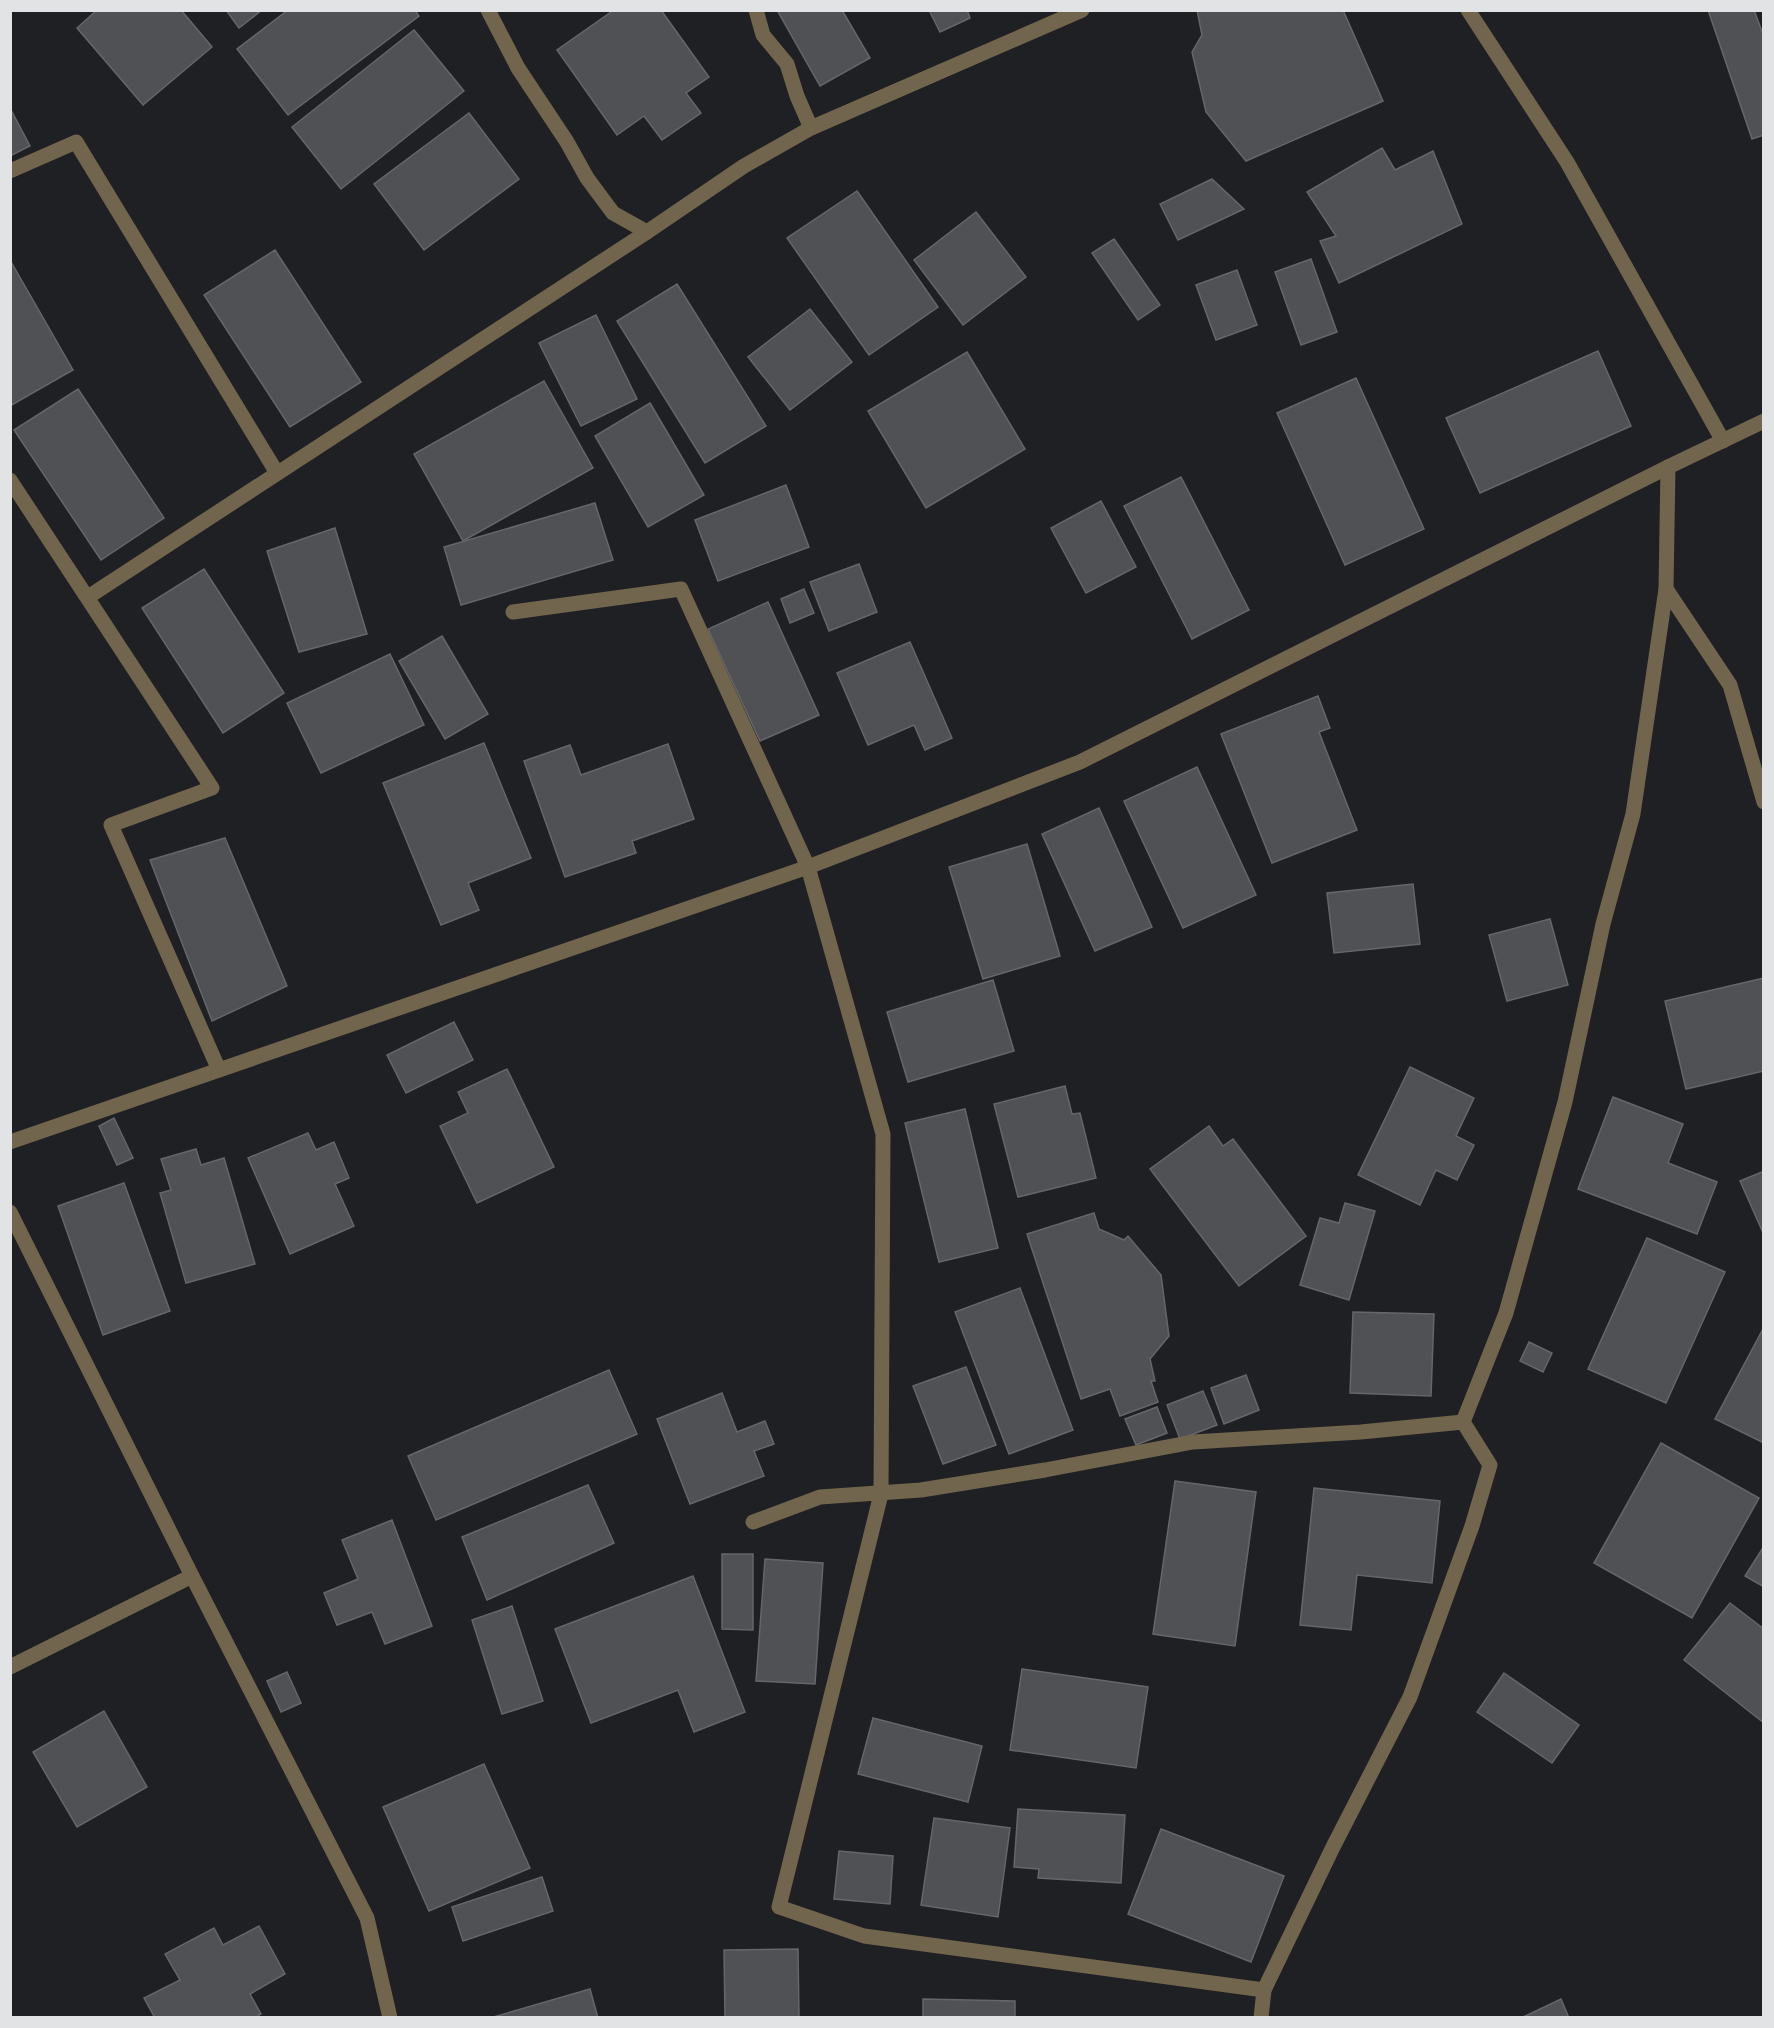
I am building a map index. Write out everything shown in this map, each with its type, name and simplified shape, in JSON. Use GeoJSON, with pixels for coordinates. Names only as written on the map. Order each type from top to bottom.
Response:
{"type":"FeatureCollection","features":[{"type":"Feature","properties":{"kind":"street"},"geometry":{"type":"LineString","coordinates":[[488,10],[518,68],[567,142],[587,178],[613,213],[647,232]]}},
{"type":"Feature","properties":{"kind":"street"},"geometry":{"type":"LineString","coordinates":[[756,10],[763,35],[787,64],[797,96],[811,128]]}},
{"type":"Feature","properties":{"kind":"street"},"geometry":{"type":"LineString","coordinates":[[88,597],[647,232],[744,166],[811,128],[1082,10]]}},
{"type":"Feature","properties":{"kind":"street"},"geometry":{"type":"LineString","coordinates":[[1468,10],[1568,162],[1723,441]]}},
{"type":"Feature","properties":{"kind":"street"},"geometry":{"type":"LineString","coordinates":[[10,171],[76,142],[277,473]]}},
{"type":"Feature","properties":{"kind":"street"},"geometry":{"type":"LineString","coordinates":[[10,1142],[808,867],[1080,762],[1764,421]]}},
{"type":"Feature","properties":{"kind":"street"},"geometry":{"type":"LineString","coordinates":[[1463,1422],[1506,1314],[1565,1102],[1603,924],[1634,814],[1666,589],[1668,467]]}},
{"type":"Feature","properties":{"kind":"street"},"geometry":{"type":"LineString","coordinates":[[10,480],[212,788],[111,825],[219,1070]]}},
{"type":"Feature","properties":{"kind":"street"},"geometry":{"type":"LineString","coordinates":[[513,612],[681,589],[808,867],[883,1134],[881,1494],[778,1907],[864,1936],[1264,1990]]}},
{"type":"Feature","properties":{"kind":"street"},"geometry":{"type":"LineString","coordinates":[[1666,589],[1730,685],[1764,802]]}},
{"type":"Feature","properties":{"kind":"street"},"geometry":{"type":"LineString","coordinates":[[10,1212],[192,1576],[368,1918],[390,2018]]}},
{"type":"Feature","properties":{"kind":"street"},"geometry":{"type":"LineString","coordinates":[[753,1522],[820,1497],[921,1490],[1045,1470],[1193,1442],[1360,1432],[1463,1422]]}},
{"type":"Feature","properties":{"kind":"street"},"geometry":{"type":"LineString","coordinates":[[1261,2018],[1264,1990],[1410,1697],[1472,1526],[1490,1465],[1463,1422]]}},
{"type":"Feature","properties":{"kind":"street"},"geometry":{"type":"LineString","coordinates":[[10,1667],[192,1576]]}},
{"type":"Feature","properties":{"kind":"building"},"geometry":{"type":"Polygon","coordinates":[[[97,10],[181,10],[212,47],[143,105],[77,28],[97,10]]]}},
{"type":"Feature","properties":{"kind":"building"},"geometry":{"type":"Polygon","coordinates":[[[226,10],[262,10],[239,28],[226,10]]]}},
{"type":"Feature","properties":{"kind":"building"},"geometry":{"type":"Polygon","coordinates":[[[288,10],[415,10],[419,16],[288,115],[237,49],[288,10]]]}},
{"type":"Feature","properties":{"kind":"building"},"geometry":{"type":"Polygon","coordinates":[[[614,10],[661,10],[709,77],[686,93],[701,113],[662,140],[644,116],[617,135],[557,50],[614,10]]]}},
{"type":"Feature","properties":{"kind":"building"},"geometry":{"type":"Polygon","coordinates":[[[777,10],[842,10],[870,58],[820,86],[777,10]]]}},
{"type":"Feature","properties":{"kind":"building"},"geometry":{"type":"Polygon","coordinates":[[[929,10],[967,10],[970,18],[940,32],[929,10]]]}},
{"type":"Feature","properties":{"kind":"building"},"geometry":{"type":"Polygon","coordinates":[[[1197,10],[1343,10],[1383,101],[1246,161],[1206,112],[1192,52],[1202,35],[1197,10]]]}},
{"type":"Feature","properties":{"kind":"building"},"geometry":{"type":"Polygon","coordinates":[[[1708,10],[1754,10],[1764,37],[1764,135],[1752,139],[1708,10]]]}},
{"type":"Feature","properties":{"kind":"building"},"geometry":{"type":"Polygon","coordinates":[[[414,30],[464,91],[341,189],[292,127],[414,30]]]}},
{"type":"Feature","properties":{"kind":"building"},"geometry":{"type":"Polygon","coordinates":[[[10,108],[30,146],[10,156],[10,108]]]}},
{"type":"Feature","properties":{"kind":"building"},"geometry":{"type":"Polygon","coordinates":[[[469,113],[519,179],[424,250],[374,184],[469,113]]]}},
{"type":"Feature","properties":{"kind":"building"},"geometry":{"type":"Polygon","coordinates":[[[1382,148],[1395,170],[1433,151],[1462,224],[1339,283],[1320,241],[1336,236],[1307,192],[1382,148]]]}},
{"type":"Feature","properties":{"kind":"building"},"geometry":{"type":"Polygon","coordinates":[[[1212,179],[1244,209],[1178,240],[1160,204],[1212,179]]]}},
{"type":"Feature","properties":{"kind":"building"},"geometry":{"type":"Polygon","coordinates":[[[857,191],[938,307],[869,355],[787,238],[857,191]]]}},
{"type":"Feature","properties":{"kind":"building"},"geometry":{"type":"Polygon","coordinates":[[[976,212],[1026,277],[963,325],[914,260],[976,212]]]}},
{"type":"Feature","properties":{"kind":"building"},"geometry":{"type":"Polygon","coordinates":[[[1114,239],[1160,305],[1138,320],[1092,253],[1114,239]]]}},
{"type":"Feature","properties":{"kind":"building"},"geometry":{"type":"Polygon","coordinates":[[[275,250],[361,382],[290,427],[204,295],[275,250]]]}},
{"type":"Feature","properties":{"kind":"building"},"geometry":{"type":"Polygon","coordinates":[[[1311,259],[1337,332],[1301,345],[1275,272],[1311,259]]]}},
{"type":"Feature","properties":{"kind":"building"},"geometry":{"type":"Polygon","coordinates":[[[10,260],[73,370],[10,406],[10,260]]]}},
{"type":"Feature","properties":{"kind":"building"},"geometry":{"type":"Polygon","coordinates":[[[1237,270],[1257,325],[1216,340],[1196,285],[1237,270]]]}},
{"type":"Feature","properties":{"kind":"building"},"geometry":{"type":"Polygon","coordinates":[[[677,284],[766,426],[705,463],[617,321],[677,284]]]}},
{"type":"Feature","properties":{"kind":"building"},"geometry":{"type":"Polygon","coordinates":[[[810,309],[852,362],[790,410],[748,357],[810,309]]]}},
{"type":"Feature","properties":{"kind":"building"},"geometry":{"type":"Polygon","coordinates":[[[596,315],[637,399],[581,426],[539,343],[596,315]]]}},
{"type":"Feature","properties":{"kind":"building"},"geometry":{"type":"Polygon","coordinates":[[[1598,351],[1631,426],[1480,493],[1446,418],[1598,351]]]}},
{"type":"Feature","properties":{"kind":"building"},"geometry":{"type":"Polygon","coordinates":[[[967,352],[1025,449],[926,508],[868,411],[967,352]]]}},
{"type":"Feature","properties":{"kind":"building"},"geometry":{"type":"Polygon","coordinates":[[[1356,378],[1424,529],[1345,565],[1277,413],[1356,378]]]}},
{"type":"Feature","properties":{"kind":"building"},"geometry":{"type":"Polygon","coordinates":[[[544,381],[593,468],[463,541],[414,454],[544,381]]]}},
{"type":"Feature","properties":{"kind":"building"},"geometry":{"type":"Polygon","coordinates":[[[78,389],[164,518],[101,560],[14,430],[78,389]]]}},
{"type":"Feature","properties":{"kind":"building"},"geometry":{"type":"Polygon","coordinates":[[[650,403],[704,495],[648,527],[595,436],[650,403]]]}},
{"type":"Feature","properties":{"kind":"building"},"geometry":{"type":"Polygon","coordinates":[[[1181,477],[1249,610],[1192,639],[1124,506],[1181,477]]]}},
{"type":"Feature","properties":{"kind":"building"},"geometry":{"type":"Polygon","coordinates":[[[786,485],[809,547],[718,581],[695,520],[786,485]]]}},
{"type":"Feature","properties":{"kind":"building"},"geometry":{"type":"Polygon","coordinates":[[[1101,501],[1136,567],[1086,593],[1051,528],[1101,501]]]}},
{"type":"Feature","properties":{"kind":"building"},"geometry":{"type":"Polygon","coordinates":[[[595,503],[613,560],[461,605],[444,547],[595,503]]]}},
{"type":"Feature","properties":{"kind":"building"},"geometry":{"type":"Polygon","coordinates":[[[335,528],[367,634],[299,652],[267,551],[335,528]]]}},
{"type":"Feature","properties":{"kind":"building"},"geometry":{"type":"Polygon","coordinates":[[[859,564],[877,612],[829,631],[810,582],[859,564]]]}},
{"type":"Feature","properties":{"kind":"building"},"geometry":{"type":"Polygon","coordinates":[[[204,569],[284,693],[223,733],[142,608],[204,569]]]}},
{"type":"Feature","properties":{"kind":"building"},"geometry":{"type":"Polygon","coordinates":[[[804,589],[814,613],[790,623],[781,599],[804,589]]]}},
{"type":"Feature","properties":{"kind":"building"},"geometry":{"type":"Polygon","coordinates":[[[768,602],[819,715],[760,741],[708,629],[768,602]]]}},
{"type":"Feature","properties":{"kind":"building"},"geometry":{"type":"Polygon","coordinates":[[[442,636],[488,714],[445,739],[399,661],[442,636]]]}},
{"type":"Feature","properties":{"kind":"building"},"geometry":{"type":"Polygon","coordinates":[[[910,642],[952,738],[925,750],[914,725],[868,745],[837,673],[910,642]]]}},
{"type":"Feature","properties":{"kind":"building"},"geometry":{"type":"Polygon","coordinates":[[[390,654],[424,725],[321,773],[287,703],[390,654]]]}},
{"type":"Feature","properties":{"kind":"building"},"geometry":{"type":"Polygon","coordinates":[[[1318,696],[1330,728],[1319,732],[1357,830],[1272,863],[1221,734],[1318,696]]]}},
{"type":"Feature","properties":{"kind":"building"},"geometry":{"type":"Polygon","coordinates":[[[484,743],[531,858],[468,883],[479,910],[441,925],[383,783],[484,743]]]}},
{"type":"Feature","properties":{"kind":"building"},"geometry":{"type":"Polygon","coordinates":[[[668,744],[694,819],[632,841],[636,853],[565,877],[524,761],[570,745],[581,775],[668,744]]]}},
{"type":"Feature","properties":{"kind":"building"},"geometry":{"type":"Polygon","coordinates":[[[1197,767],[1256,895],[1183,928],[1124,801],[1197,767]]]}},
{"type":"Feature","properties":{"kind":"building"},"geometry":{"type":"Polygon","coordinates":[[[1099,808],[1152,927],[1095,951],[1042,834],[1099,808]]]}},
{"type":"Feature","properties":{"kind":"building"},"geometry":{"type":"Polygon","coordinates":[[[225,838],[287,986],[212,1021],[150,860],[225,838]]]}},
{"type":"Feature","properties":{"kind":"building"},"geometry":{"type":"Polygon","coordinates":[[[1027,844],[1060,956],[983,979],[949,867],[1027,844]]]}},
{"type":"Feature","properties":{"kind":"building"},"geometry":{"type":"Polygon","coordinates":[[[1413,884],[1420,944],[1334,953],[1327,893],[1413,884]]]}},
{"type":"Feature","properties":{"kind":"building"},"geometry":{"type":"Polygon","coordinates":[[[1550,919],[1568,985],[1507,1001],[1489,935],[1550,919]]]}},
{"type":"Feature","properties":{"kind":"building"},"geometry":{"type":"Polygon","coordinates":[[[1764,978],[1764,1071],[1686,1089],[1665,1001],[1764,978]]]}},
{"type":"Feature","properties":{"kind":"building"},"geometry":{"type":"Polygon","coordinates":[[[993,980],[1014,1051],[908,1082],[887,1012],[993,980]]]}},
{"type":"Feature","properties":{"kind":"building"},"geometry":{"type":"Polygon","coordinates":[[[454,1022],[473,1060],[406,1093],[387,1055],[454,1022]]]}},
{"type":"Feature","properties":{"kind":"building"},"geometry":{"type":"Polygon","coordinates":[[[1410,1067],[1474,1098],[1456,1136],[1474,1145],[1457,1180],[1436,1170],[1420,1205],[1358,1175],[1410,1067]]]}},
{"type":"Feature","properties":{"kind":"building"},"geometry":{"type":"Polygon","coordinates":[[[507,1069],[554,1167],[477,1203],[440,1126],[468,1113],[458,1092],[507,1069]]]}},
{"type":"Feature","properties":{"kind":"building"},"geometry":{"type":"Polygon","coordinates":[[[1065,1086],[1072,1114],[1080,1113],[1096,1178],[1018,1197],[994,1104],[1065,1086]]]}},
{"type":"Feature","properties":{"kind":"building"},"geometry":{"type":"Polygon","coordinates":[[[1613,1097],[1683,1124],[1668,1163],[1717,1182],[1697,1234],[1578,1189],[1613,1097]]]}},
{"type":"Feature","properties":{"kind":"building"},"geometry":{"type":"Polygon","coordinates":[[[965,1109],[998,1248],[939,1262],[905,1123],[965,1109]]]}},
{"type":"Feature","properties":{"kind":"building"},"geometry":{"type":"Polygon","coordinates":[[[114,1118],[133,1158],[117,1165],[99,1126],[114,1118]]]}},
{"type":"Feature","properties":{"kind":"building"},"geometry":{"type":"Polygon","coordinates":[[[1209,1126],[1223,1146],[1233,1139],[1306,1236],[1239,1286],[1150,1169],[1209,1126]]]}},
{"type":"Feature","properties":{"kind":"building"},"geometry":{"type":"Polygon","coordinates":[[[308,1133],[316,1150],[334,1142],[349,1178],[335,1184],[354,1226],[290,1254],[248,1158],[308,1133]]]}},
{"type":"Feature","properties":{"kind":"building"},"geometry":{"type":"Polygon","coordinates":[[[196,1149],[201,1165],[224,1158],[255,1264],[186,1283],[160,1193],[171,1190],[161,1159],[196,1149]]]}},
{"type":"Feature","properties":{"kind":"building"},"geometry":{"type":"Polygon","coordinates":[[[1764,1171],[1764,1235],[1740,1181],[1764,1171]]]}},
{"type":"Feature","properties":{"kind":"building"},"geometry":{"type":"Polygon","coordinates":[[[124,1183],[170,1311],[103,1335],[58,1206],[124,1183]]]}},
{"type":"Feature","properties":{"kind":"building"},"geometry":{"type":"Polygon","coordinates":[[[1345,1203],[1375,1211],[1349,1300],[1300,1285],[1320,1218],[1339,1223],[1345,1203]]]}},
{"type":"Feature","properties":{"kind":"building"},"geometry":{"type":"Polygon","coordinates":[[[1094,1213],[1099,1229],[1124,1240],[1128,1236],[1161,1275],[1169,1336],[1150,1359],[1155,1381],[1151,1381],[1158,1402],[1120,1416],[1110,1389],[1081,1399],[1027,1234],[1094,1213]]]}},
{"type":"Feature","properties":{"kind":"building"},"geometry":{"type":"Polygon","coordinates":[[[1647,1238],[1725,1272],[1666,1403],[1588,1369],[1647,1238]]]}},
{"type":"Feature","properties":{"kind":"building"},"geometry":{"type":"Polygon","coordinates":[[[1020,1288],[1073,1430],[1009,1454],[955,1312],[1020,1288]]]}},
{"type":"Feature","properties":{"kind":"building"},"geometry":{"type":"Polygon","coordinates":[[[1353,1312],[1434,1314],[1431,1396],[1350,1393],[1353,1312]]]}},
{"type":"Feature","properties":{"kind":"building"},"geometry":{"type":"Polygon","coordinates":[[[1764,1327],[1764,1443],[1715,1419],[1764,1327]]]}},
{"type":"Feature","properties":{"kind":"building"},"geometry":{"type":"Polygon","coordinates":[[[1529,1342],[1552,1353],[1543,1372],[1520,1361],[1529,1342]]]}},
{"type":"Feature","properties":{"kind":"building"},"geometry":{"type":"Polygon","coordinates":[[[966,1367],[996,1445],[943,1464],[913,1386],[966,1367]]]}},
{"type":"Feature","properties":{"kind":"building"},"geometry":{"type":"Polygon","coordinates":[[[609,1370],[637,1434],[436,1520],[408,1456],[609,1370]]]}},
{"type":"Feature","properties":{"kind":"building"},"geometry":{"type":"Polygon","coordinates":[[[1246,1375],[1259,1410],[1224,1424],[1211,1388],[1246,1375]]]}},
{"type":"Feature","properties":{"kind":"building"},"geometry":{"type":"Polygon","coordinates":[[[1203,1391],[1217,1425],[1180,1439],[1167,1405],[1203,1391]]]}},
{"type":"Feature","properties":{"kind":"building"},"geometry":{"type":"Polygon","coordinates":[[[722,1393],[737,1432],[765,1421],[774,1444],[754,1451],[764,1476],[690,1504],[657,1419],[722,1393]]]}},
{"type":"Feature","properties":{"kind":"building"},"geometry":{"type":"Polygon","coordinates":[[[1157,1407],[1167,1433],[1136,1445],[1125,1419],[1157,1407]]]}},
{"type":"Feature","properties":{"kind":"building"},"geometry":{"type":"Polygon","coordinates":[[[1661,1443],[1759,1498],[1692,1618],[1594,1563],[1661,1443]]]}},
{"type":"Feature","properties":{"kind":"building"},"geometry":{"type":"Polygon","coordinates":[[[1175,1481],[1256,1492],[1235,1646],[1153,1634],[1175,1481]]]}},
{"type":"Feature","properties":{"kind":"building"},"geometry":{"type":"Polygon","coordinates":[[[588,1485],[614,1543],[487,1600],[462,1537],[588,1485]]]}},
{"type":"Feature","properties":{"kind":"building"},"geometry":{"type":"Polygon","coordinates":[[[1314,1488],[1440,1501],[1432,1583],[1357,1575],[1351,1630],[1300,1625],[1314,1488]]]}},
{"type":"Feature","properties":{"kind":"building"},"geometry":{"type":"Polygon","coordinates":[[[392,1520],[432,1626],[385,1644],[372,1612],[337,1625],[324,1593],[358,1579],[342,1540],[392,1520]]]}},
{"type":"Feature","properties":{"kind":"building"},"geometry":{"type":"Polygon","coordinates":[[[1764,1546],[1764,1587],[1745,1576],[1764,1546]]]}},
{"type":"Feature","properties":{"kind":"building"},"geometry":{"type":"Polygon","coordinates":[[[722,1554],[753,1554],[753,1630],[722,1629],[722,1554]]]}},
{"type":"Feature","properties":{"kind":"building"},"geometry":{"type":"Polygon","coordinates":[[[765,1559],[823,1563],[815,1684],[756,1681],[765,1559]]]}},
{"type":"Feature","properties":{"kind":"building"},"geometry":{"type":"Polygon","coordinates":[[[693,1576],[745,1712],[694,1732],[678,1690],[591,1723],[555,1629],[693,1576]]]}},
{"type":"Feature","properties":{"kind":"building"},"geometry":{"type":"Polygon","coordinates":[[[1730,1603],[1764,1629],[1764,1723],[1684,1660],[1730,1603]]]}},
{"type":"Feature","properties":{"kind":"building"},"geometry":{"type":"Polygon","coordinates":[[[512,1606],[543,1701],[502,1714],[472,1620],[512,1606]]]}},
{"type":"Feature","properties":{"kind":"building"},"geometry":{"type":"Polygon","coordinates":[[[1022,1669],[1148,1687],[1136,1768],[1010,1750],[1022,1669]]]}},
{"type":"Feature","properties":{"kind":"building"},"geometry":{"type":"Polygon","coordinates":[[[287,1672],[301,1703],[281,1712],[267,1681],[287,1672]]]}},
{"type":"Feature","properties":{"kind":"building"},"geometry":{"type":"Polygon","coordinates":[[[1504,1673],[1579,1725],[1552,1763],[1477,1712],[1504,1673]]]}},
{"type":"Feature","properties":{"kind":"building"},"geometry":{"type":"Polygon","coordinates":[[[104,1711],[147,1787],[77,1827],[33,1752],[104,1711]]]}},
{"type":"Feature","properties":{"kind":"building"},"geometry":{"type":"Polygon","coordinates":[[[873,1718],[982,1746],[968,1802],[858,1774],[873,1718]]]}},
{"type":"Feature","properties":{"kind":"building"},"geometry":{"type":"Polygon","coordinates":[[[484,1764],[530,1868],[429,1911],[383,1807],[484,1764]]]}},
{"type":"Feature","properties":{"kind":"building"},"geometry":{"type":"Polygon","coordinates":[[[1018,1809],[1125,1815],[1121,1883],[1038,1878],[1039,1869],[1014,1867],[1018,1809]]]}},
{"type":"Feature","properties":{"kind":"building"},"geometry":{"type":"Polygon","coordinates":[[[934,1818],[1010,1828],[998,1917],[921,1905],[934,1818]]]}},
{"type":"Feature","properties":{"kind":"building"},"geometry":{"type":"Polygon","coordinates":[[[1161,1829],[1284,1876],[1251,1962],[1128,1914],[1161,1829]]]}},
{"type":"Feature","properties":{"kind":"building"},"geometry":{"type":"Polygon","coordinates":[[[839,1851],[893,1856],[890,1904],[834,1899],[839,1851]]]}},
{"type":"Feature","properties":{"kind":"building"},"geometry":{"type":"Polygon","coordinates":[[[542,1877],[553,1911],[463,1941],[452,1907],[542,1877]]]}},
{"type":"Feature","properties":{"kind":"building"},"geometry":{"type":"Polygon","coordinates":[[[259,1926],[285,1974],[250,1994],[261,2014],[254,2018],[155,2018],[144,1998],[180,1980],[165,1954],[214,1928],[223,1945],[259,1926]]]}},
{"type":"Feature","properties":{"kind":"building"},"geometry":{"type":"Polygon","coordinates":[[[798,1949],[799,2018],[725,2018],[724,1950],[798,1949]]]}},
{"type":"Feature","properties":{"kind":"building"},"geometry":{"type":"Polygon","coordinates":[[[590,1989],[598,2018],[490,2018],[590,1989]]]}},
{"type":"Feature","properties":{"kind":"building"},"geometry":{"type":"Polygon","coordinates":[[[923,1999],[1015,2001],[1015,2018],[923,2018],[923,1999]]]}},
{"type":"Feature","properties":{"kind":"building"},"geometry":{"type":"Polygon","coordinates":[[[1561,1999],[1569,2018],[1521,2018],[1561,1999]]]}}]}
